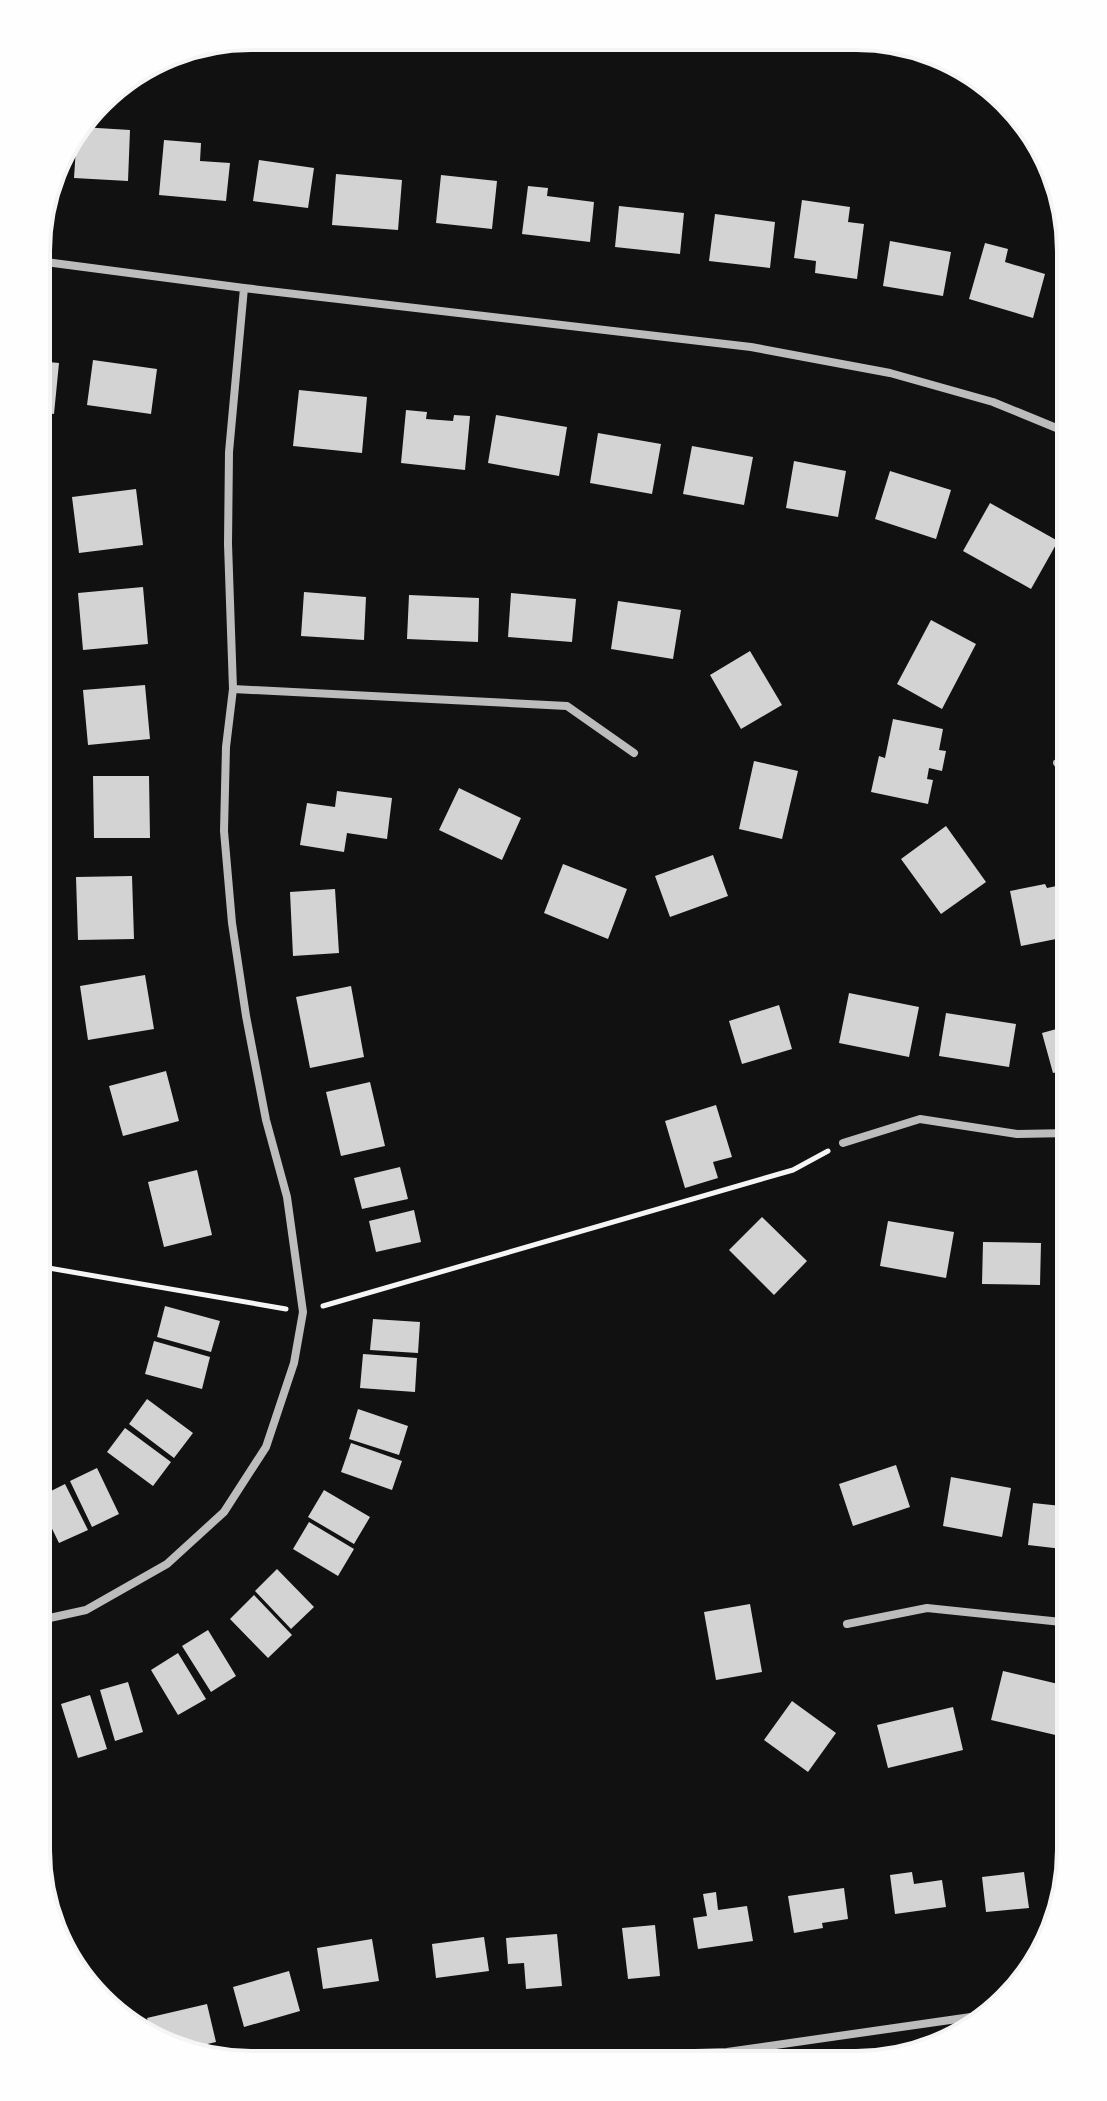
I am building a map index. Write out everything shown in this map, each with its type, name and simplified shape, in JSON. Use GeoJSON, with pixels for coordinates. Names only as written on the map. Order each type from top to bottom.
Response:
{"type":"FeatureCollection","features":[{"type":"Feature","properties":{"kind":"street"},"geometry":{"type":"LineString","coordinates":[[50,263],[751,347],[890,373],[993,402],[1057,428]]}},
{"type":"Feature","properties":{"kind":"street"},"geometry":{"type":"LineString","coordinates":[[50,1618],[86,1610],[167,1564],[224,1512],[266,1447],[294,1363],[303,1312],[287,1197],[260,1090],[246,1016],[232,923],[224,831],[226,747],[233,689],[228,544],[229,452],[244,288]]}},
{"type":"Feature","properties":{"kind":"street"},"geometry":{"type":"LineString","coordinates":[[233,689],[567,706],[634,753]]}},
{"type":"Feature","properties":{"kind":"street"},"geometry":{"type":"LineString","coordinates":[[843,1143],[920,1119],[1017,1134],[1057,1133]]}},
{"type":"Feature","properties":{"kind":"street"},"geometry":{"type":"LineString","coordinates":[[847,1624],[927,1608],[1057,1622]]}},
{"type":"Feature","properties":{"kind":"street"},"geometry":{"type":"LineString","coordinates":[[734,2051],[966,2018]]}},
{"type":"Feature","properties":{"kind":"path"},"geometry":{"type":"LineString","coordinates":[[50,1268],[303,1312],[793,1170],[843,1143]]}},
{"type":"Feature","properties":{"kind":"building"},"geometry":{"type":"Polygon","coordinates":[[[93,128],[130,130],[128,181],[74,178],[76,154],[93,128]]]}},
{"type":"Feature","properties":{"kind":"building"},"geometry":{"type":"Polygon","coordinates":[[[164,140],[201,143],[200,161],[230,163],[226,201],[159,195],[164,140]]]}},
{"type":"Feature","properties":{"kind":"building"},"geometry":{"type":"Polygon","coordinates":[[[259,160],[314,168],[308,208],[253,201],[259,160]]]}},
{"type":"Feature","properties":{"kind":"building"},"geometry":{"type":"Polygon","coordinates":[[[336,174],[402,180],[398,230],[332,225],[336,174]]]}},
{"type":"Feature","properties":{"kind":"building"},"geometry":{"type":"Polygon","coordinates":[[[441,175],[497,181],[492,229],[436,223],[441,175]]]}},
{"type":"Feature","properties":{"kind":"building"},"geometry":{"type":"Polygon","coordinates":[[[528,186],[548,188],[547,196],[594,202],[590,242],[522,234],[528,186]]]}},
{"type":"Feature","properties":{"kind":"building"},"geometry":{"type":"Polygon","coordinates":[[[802,200],[850,207],[848,222],[864,224],[857,279],[815,273],[816,261],[794,258],[802,200]]]}},
{"type":"Feature","properties":{"kind":"building"},"geometry":{"type":"Polygon","coordinates":[[[619,206],[684,213],[680,254],[615,247],[619,206]]]}},
{"type":"Feature","properties":{"kind":"building"},"geometry":{"type":"Polygon","coordinates":[[[715,214],[775,222],[770,268],[709,261],[715,214]]]}},
{"type":"Feature","properties":{"kind":"building"},"geometry":{"type":"Polygon","coordinates":[[[890,241],[951,252],[943,296],[883,286],[890,241]]]}},
{"type":"Feature","properties":{"kind":"building"},"geometry":{"type":"Polygon","coordinates":[[[985,243],[1008,249],[1005,262],[1045,274],[1033,318],[969,299],[985,243]]]}},
{"type":"Feature","properties":{"kind":"building"},"geometry":{"type":"Polygon","coordinates":[[[93,360],[157,369],[151,414],[87,405],[93,360]]]}},
{"type":"Feature","properties":{"kind":"building"},"geometry":{"type":"Polygon","coordinates":[[[50,362],[59,363],[54,414],[50,414],[50,362]]]}},
{"type":"Feature","properties":{"kind":"building"},"geometry":{"type":"Polygon","coordinates":[[[299,390],[367,397],[362,453],[293,446],[299,390]]]}},
{"type":"Feature","properties":{"kind":"building"},"geometry":{"type":"Polygon","coordinates":[[[406,410],[427,412],[426,419],[453,421],[454,415],[470,416],[465,470],[401,463],[406,410]]]}},
{"type":"Feature","properties":{"kind":"building"},"geometry":{"type":"Polygon","coordinates":[[[496,415],[567,427],[559,476],[488,463],[496,415]]]}},
{"type":"Feature","properties":{"kind":"building"},"geometry":{"type":"Polygon","coordinates":[[[598,433],[661,444],[652,494],[590,483],[598,433]]]}},
{"type":"Feature","properties":{"kind":"building"},"geometry":{"type":"Polygon","coordinates":[[[692,446],[753,457],[744,505],[683,494],[692,446]]]}},
{"type":"Feature","properties":{"kind":"building"},"geometry":{"type":"Polygon","coordinates":[[[794,461],[846,471],[838,517],[786,508],[794,461]]]}},
{"type":"Feature","properties":{"kind":"building"},"geometry":{"type":"Polygon","coordinates":[[[890,471],[951,490],[936,539],[875,519],[890,471]]]}},
{"type":"Feature","properties":{"kind":"building"},"geometry":{"type":"Polygon","coordinates":[[[136,489],[143,545],[79,553],[72,497],[136,489]]]}},
{"type":"Feature","properties":{"kind":"building"},"geometry":{"type":"Polygon","coordinates":[[[990,503],[1057,540],[1031,589],[963,551],[990,503]]]}},
{"type":"Feature","properties":{"kind":"building"},"geometry":{"type":"Polygon","coordinates":[[[143,587],[148,644],[83,650],[78,593],[143,587]]]}},
{"type":"Feature","properties":{"kind":"building"},"geometry":{"type":"Polygon","coordinates":[[[304,592],[366,597],[364,640],[301,636],[304,592]]]}},
{"type":"Feature","properties":{"kind":"building"},"geometry":{"type":"Polygon","coordinates":[[[511,593],[576,599],[572,642],[508,637],[511,593]]]}},
{"type":"Feature","properties":{"kind":"building"},"geometry":{"type":"Polygon","coordinates":[[[409,595],[479,598],[478,642],[407,639],[409,595]]]}},
{"type":"Feature","properties":{"kind":"building"},"geometry":{"type":"Polygon","coordinates":[[[618,601],[681,610],[673,659],[611,649],[618,601]]]}},
{"type":"Feature","properties":{"kind":"building"},"geometry":{"type":"Polygon","coordinates":[[[931,620],[976,644],[942,709],[897,684],[931,620]]]}},
{"type":"Feature","properties":{"kind":"building"},"geometry":{"type":"Polygon","coordinates":[[[750,651],[782,705],[741,729],[710,675],[750,651]]]}},
{"type":"Feature","properties":{"kind":"building"},"geometry":{"type":"Polygon","coordinates":[[[145,685],[150,739],[88,745],[83,690],[145,685]]]}},
{"type":"Feature","properties":{"kind":"building"},"geometry":{"type":"Polygon","coordinates":[[[893,719],[943,729],[939,750],[946,751],[942,771],[929,768],[927,779],[933,780],[928,804],[871,792],[879,756],[885,758],[893,719]]]}},
{"type":"Feature","properties":{"kind":"building"},"geometry":{"type":"Polygon","coordinates":[[[754,761],[798,771],[782,839],[739,829],[754,761]]]}},
{"type":"Feature","properties":{"kind":"building"},"geometry":{"type":"Polygon","coordinates":[[[93,776],[149,776],[150,838],[94,838],[93,776]]]}},
{"type":"Feature","properties":{"kind":"building"},"geometry":{"type":"Polygon","coordinates":[[[459,788],[521,818],[502,860],[439,830],[459,788]]]}},
{"type":"Feature","properties":{"kind":"building"},"geometry":{"type":"Polygon","coordinates":[[[337,791],[392,798],[387,839],[347,833],[344,852],[300,845],[307,803],[335,807],[337,791]]]}},
{"type":"Feature","properties":{"kind":"building"},"geometry":{"type":"Polygon","coordinates":[[[946,826],[986,882],[941,914],[901,859],[946,826]]]}},
{"type":"Feature","properties":{"kind":"building"},"geometry":{"type":"Polygon","coordinates":[[[713,855],[728,896],[670,917],[655,876],[713,855]]]}},
{"type":"Feature","properties":{"kind":"building"},"geometry":{"type":"Polygon","coordinates":[[[563,864],[627,889],[608,939],[544,913],[563,864]]]}},
{"type":"Feature","properties":{"kind":"building"},"geometry":{"type":"Polygon","coordinates":[[[132,876],[134,939],[78,940],[76,877],[132,876]]]}},
{"type":"Feature","properties":{"kind":"building"},"geometry":{"type":"Polygon","coordinates":[[[1045,884],[1047,888],[1057,886],[1057,939],[1021,946],[1010,891],[1045,884]]]}},
{"type":"Feature","properties":{"kind":"building"},"geometry":{"type":"Polygon","coordinates":[[[335,889],[339,953],[293,956],[290,892],[335,889]]]}},
{"type":"Feature","properties":{"kind":"building"},"geometry":{"type":"Polygon","coordinates":[[[145,975],[154,1029],[88,1040],[80,986],[145,975]]]}},
{"type":"Feature","properties":{"kind":"building"},"geometry":{"type":"Polygon","coordinates":[[[351,986],[364,1057],[310,1068],[296,997],[351,986]]]}},
{"type":"Feature","properties":{"kind":"building"},"geometry":{"type":"Polygon","coordinates":[[[849,993],[919,1007],[909,1057],[839,1043],[849,993]]]}},
{"type":"Feature","properties":{"kind":"building"},"geometry":{"type":"Polygon","coordinates":[[[779,1005],[792,1049],[742,1064],[729,1021],[779,1005]]]}},
{"type":"Feature","properties":{"kind":"building"},"geometry":{"type":"Polygon","coordinates":[[[946,1013],[1016,1024],[1009,1067],[939,1056],[946,1013]]]}},
{"type":"Feature","properties":{"kind":"building"},"geometry":{"type":"Polygon","coordinates":[[[1057,1029],[1057,1072],[1053,1073],[1042,1033],[1057,1029]]]}},
{"type":"Feature","properties":{"kind":"building"},"geometry":{"type":"Polygon","coordinates":[[[166,1071],[179,1121],[123,1136],[109,1086],[166,1071]]]}},
{"type":"Feature","properties":{"kind":"building"},"geometry":{"type":"Polygon","coordinates":[[[370,1082],[385,1146],[341,1156],[326,1092],[370,1082]]]}},
{"type":"Feature","properties":{"kind":"building"},"geometry":{"type":"Polygon","coordinates":[[[716,1105],[732,1157],[713,1162],[718,1178],[685,1188],[665,1121],[716,1105]]]}},
{"type":"Feature","properties":{"kind":"building"},"geometry":{"type":"Polygon","coordinates":[[[400,1167],[408,1199],[362,1209],[354,1178],[400,1167]]]}},
{"type":"Feature","properties":{"kind":"building"},"geometry":{"type":"Polygon","coordinates":[[[197,1170],[212,1235],[164,1247],[148,1182],[197,1170]]]}},
{"type":"Feature","properties":{"kind":"building"},"geometry":{"type":"Polygon","coordinates":[[[414,1210],[421,1242],[376,1252],[369,1221],[414,1210]]]}},
{"type":"Feature","properties":{"kind":"building"},"geometry":{"type":"Polygon","coordinates":[[[762,1217],[807,1261],[774,1295],[729,1250],[762,1217]]]}},
{"type":"Feature","properties":{"kind":"building"},"geometry":{"type":"Polygon","coordinates":[[[888,1221],[954,1232],[946,1278],[880,1266],[888,1221]]]}},
{"type":"Feature","properties":{"kind":"building"},"geometry":{"type":"Polygon","coordinates":[[[983,1242],[1041,1243],[1040,1285],[982,1284],[983,1242]]]}},
{"type":"Feature","properties":{"kind":"building"},"geometry":{"type":"Polygon","coordinates":[[[165,1306],[220,1321],[211,1352],[157,1337],[165,1306]]]}},
{"type":"Feature","properties":{"kind":"building"},"geometry":{"type":"Polygon","coordinates":[[[373,1319],[420,1322],[418,1353],[370,1350],[373,1319]]]}},
{"type":"Feature","properties":{"kind":"building"},"geometry":{"type":"Polygon","coordinates":[[[154,1341],[210,1357],[202,1389],[145,1374],[154,1341]]]}},
{"type":"Feature","properties":{"kind":"building"},"geometry":{"type":"Polygon","coordinates":[[[363,1354],[417,1358],[415,1392],[360,1388],[363,1354]]]}},
{"type":"Feature","properties":{"kind":"building"},"geometry":{"type":"Polygon","coordinates":[[[147,1399],[193,1433],[174,1458],[129,1424],[147,1399]]]}},
{"type":"Feature","properties":{"kind":"building"},"geometry":{"type":"Polygon","coordinates":[[[358,1409],[408,1426],[399,1455],[349,1439],[358,1409]]]}},
{"type":"Feature","properties":{"kind":"building"},"geometry":{"type":"Polygon","coordinates":[[[125,1428],[171,1462],[153,1486],[107,1452],[125,1428]]]}},
{"type":"Feature","properties":{"kind":"building"},"geometry":{"type":"Polygon","coordinates":[[[351,1443],[402,1461],[392,1490],[341,1472],[351,1443]]]}},
{"type":"Feature","properties":{"kind":"building"},"geometry":{"type":"Polygon","coordinates":[[[896,1465],[910,1507],[853,1526],[839,1484],[896,1465]]]}},
{"type":"Feature","properties":{"kind":"building"},"geometry":{"type":"Polygon","coordinates":[[[97,1468],[119,1514],[92,1527],[70,1481],[97,1468]]]}},
{"type":"Feature","properties":{"kind":"building"},"geometry":{"type":"Polygon","coordinates":[[[951,1477],[1011,1488],[1002,1537],[943,1526],[951,1477]]]}},
{"type":"Feature","properties":{"kind":"building"},"geometry":{"type":"Polygon","coordinates":[[[65,1484],[88,1530],[59,1543],[50,1525],[50,1492],[65,1484]]]}},
{"type":"Feature","properties":{"kind":"building"},"geometry":{"type":"Polygon","coordinates":[[[324,1490],[370,1517],[354,1544],[308,1517],[324,1490]]]}},
{"type":"Feature","properties":{"kind":"building"},"geometry":{"type":"Polygon","coordinates":[[[1033,1503],[1057,1506],[1057,1548],[1028,1545],[1033,1503]]]}},
{"type":"Feature","properties":{"kind":"building"},"geometry":{"type":"Polygon","coordinates":[[[309,1522],[354,1549],[338,1576],[293,1549],[309,1522]]]}},
{"type":"Feature","properties":{"kind":"building"},"geometry":{"type":"Polygon","coordinates":[[[277,1569],[314,1607],[291,1629],[255,1591],[277,1569]]]}},
{"type":"Feature","properties":{"kind":"building"},"geometry":{"type":"Polygon","coordinates":[[[254,1595],[292,1635],[268,1658],[230,1619],[254,1595]]]}},
{"type":"Feature","properties":{"kind":"building"},"geometry":{"type":"Polygon","coordinates":[[[750,1604],[762,1672],[716,1680],[704,1612],[750,1604]]]}},
{"type":"Feature","properties":{"kind":"building"},"geometry":{"type":"Polygon","coordinates":[[[208,1630],[236,1676],[211,1692],[182,1646],[208,1630]]]}},
{"type":"Feature","properties":{"kind":"building"},"geometry":{"type":"Polygon","coordinates":[[[178,1653],[206,1699],[178,1715],[151,1670],[178,1653]]]}},
{"type":"Feature","properties":{"kind":"building"},"geometry":{"type":"Polygon","coordinates":[[[1003,1671],[1057,1684],[1057,1735],[991,1720],[1003,1671]]]}},
{"type":"Feature","properties":{"kind":"building"},"geometry":{"type":"Polygon","coordinates":[[[128,1682],[143,1732],[115,1741],[100,1690],[128,1682]]]}},
{"type":"Feature","properties":{"kind":"building"},"geometry":{"type":"Polygon","coordinates":[[[90,1695],[107,1749],[78,1758],[61,1704],[90,1695]]]}},
{"type":"Feature","properties":{"kind":"building"},"geometry":{"type":"Polygon","coordinates":[[[792,1701],[836,1733],[808,1772],[764,1740],[792,1701]]]}},
{"type":"Feature","properties":{"kind":"building"},"geometry":{"type":"Polygon","coordinates":[[[953,1707],[963,1750],[888,1768],[877,1725],[953,1707]]]}},
{"type":"Feature","properties":{"kind":"building"},"geometry":{"type":"Polygon","coordinates":[[[912,1872],[914,1884],[942,1880],[946,1907],[895,1914],[890,1875],[912,1872]]]}},
{"type":"Feature","properties":{"kind":"building"},"geometry":{"type":"Polygon","coordinates":[[[1024,1872],[1029,1908],[986,1912],[982,1877],[1024,1872]]]}},
{"type":"Feature","properties":{"kind":"building"},"geometry":{"type":"Polygon","coordinates":[[[844,1888],[848,1919],[822,1923],[823,1928],[794,1933],[788,1896],[844,1888]]]}},
{"type":"Feature","properties":{"kind":"building"},"geometry":{"type":"Polygon","coordinates":[[[716,1892],[718,1910],[747,1906],[753,1941],[698,1949],[693,1918],[707,1916],[703,1894],[716,1892]]]}},
{"type":"Feature","properties":{"kind":"building"},"geometry":{"type":"Polygon","coordinates":[[[655,1925],[660,1976],[628,1979],[622,1928],[655,1925]]]}},
{"type":"Feature","properties":{"kind":"building"},"geometry":{"type":"Polygon","coordinates":[[[557,1934],[562,1986],[526,1989],[524,1963],[508,1964],[506,1938],[557,1934]]]}},
{"type":"Feature","properties":{"kind":"building"},"geometry":{"type":"Polygon","coordinates":[[[484,1937],[489,1971],[436,1978],[432,1944],[484,1937]]]}},
{"type":"Feature","properties":{"kind":"building"},"geometry":{"type":"Polygon","coordinates":[[[372,1939],[379,1981],[323,1989],[317,1948],[372,1939]]]}},
{"type":"Feature","properties":{"kind":"building"},"geometry":{"type":"Polygon","coordinates":[[[289,1971],[300,2011],[244,2027],[233,1987],[289,1971]]]}},
{"type":"Feature","properties":{"kind":"building"},"geometry":{"type":"Polygon","coordinates":[[[207,2004],[216,2042],[204,2045],[187,2040],[162,2030],[147,2018],[207,2004]]]}}]}
